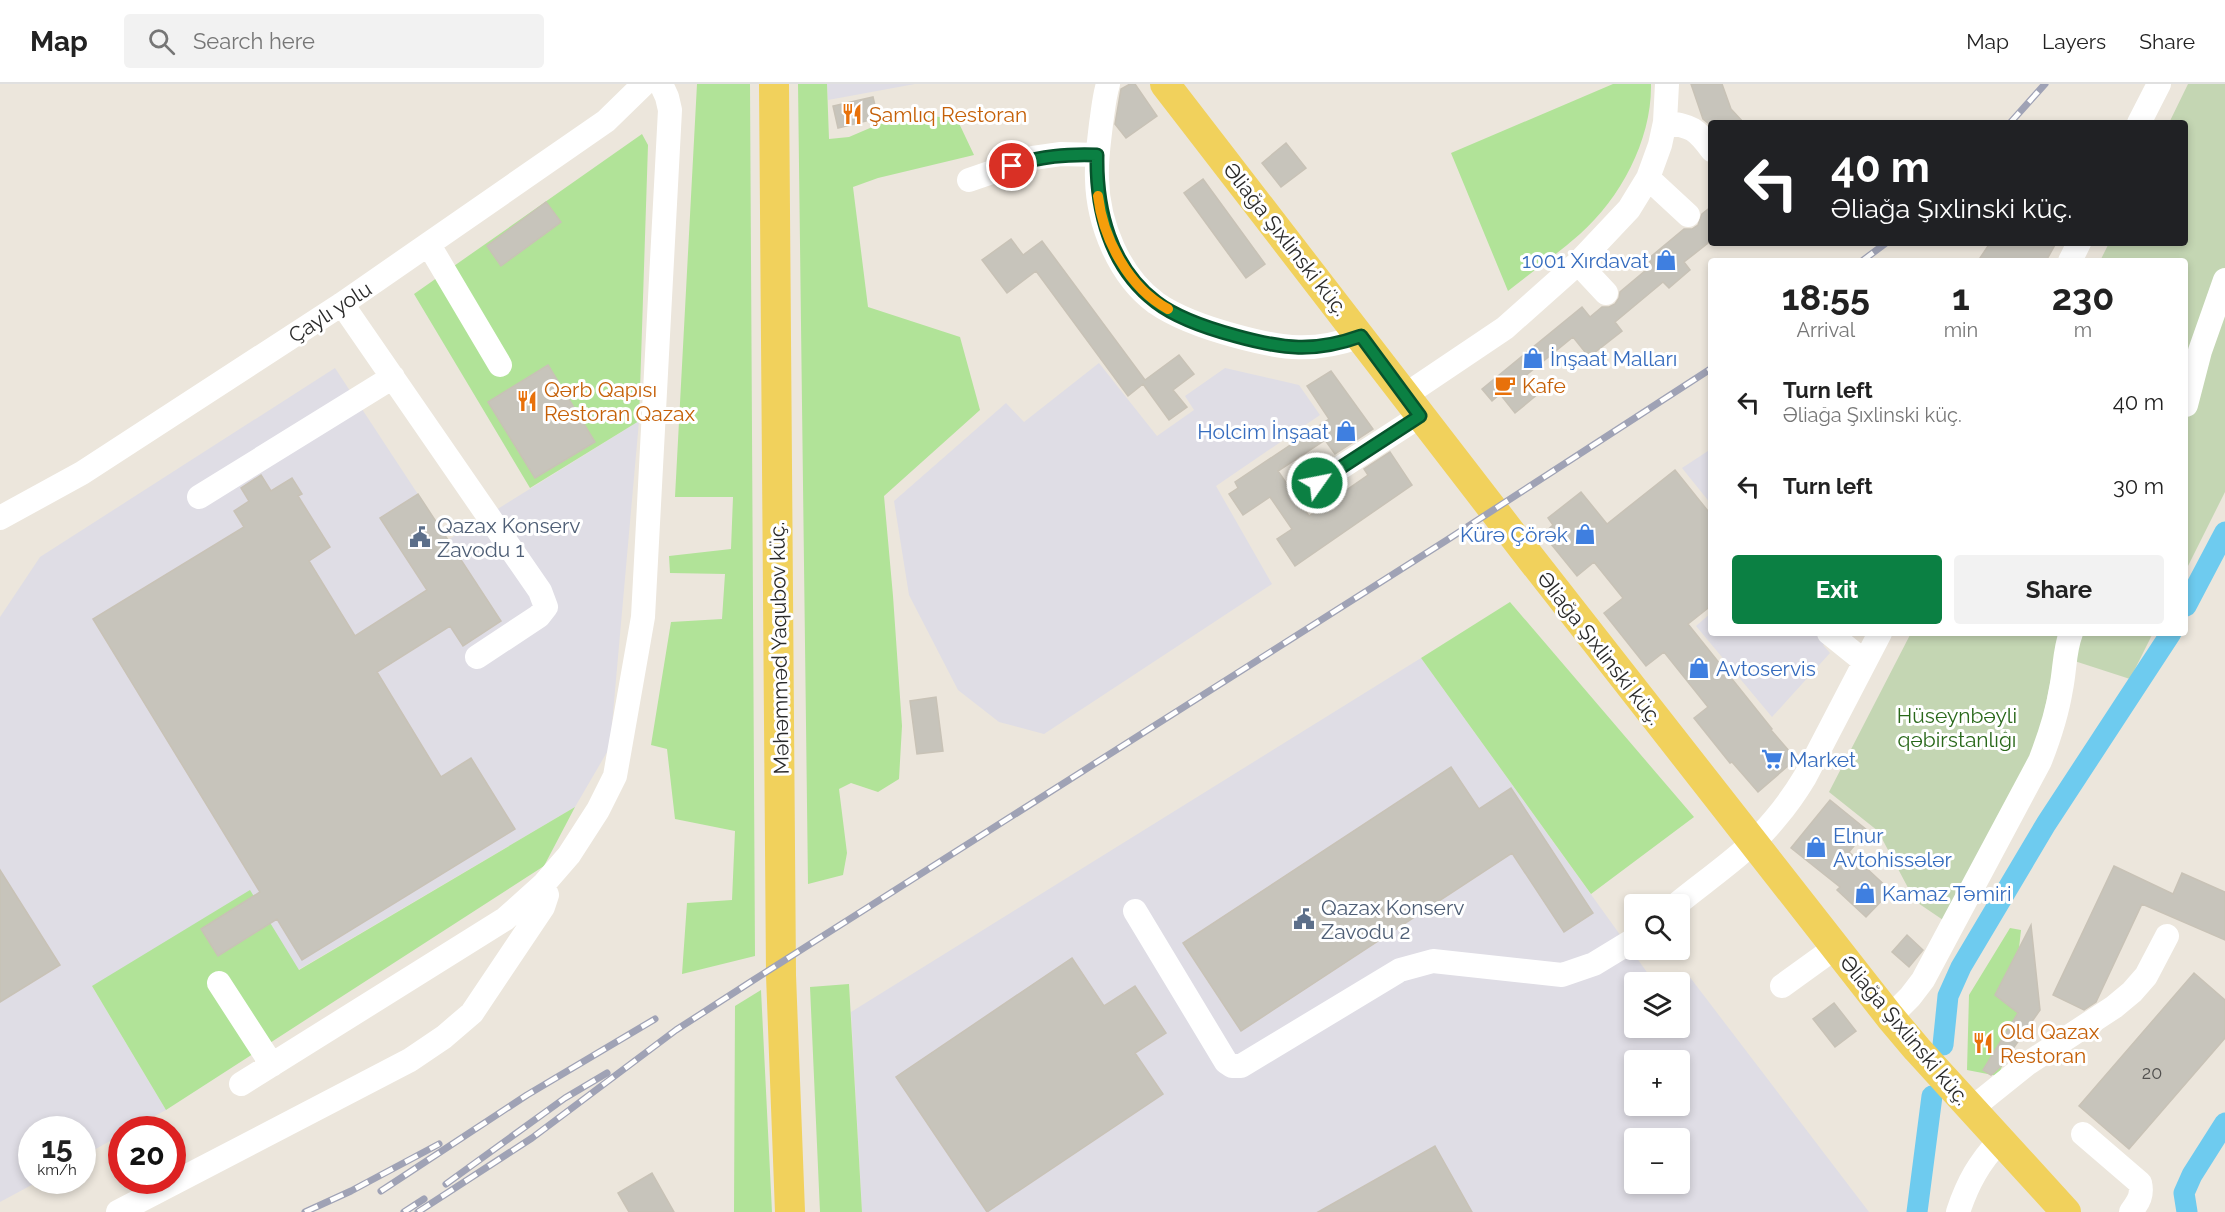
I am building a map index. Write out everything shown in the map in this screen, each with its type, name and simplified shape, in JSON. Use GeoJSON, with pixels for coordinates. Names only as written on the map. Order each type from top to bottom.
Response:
{"type":"FeatureCollection","features":[{"type":"Feature","properties":{"kind":"main road","name":"Məhəmməd Yaqubov küç."},"geometry":{"type":"LineString","coordinates":[[774,84],[782,975],[790,1212]]}},
{"type":"Feature","properties":{"kind":"main road","name":"Əliağa Şıxlinski küç."},"geometry":{"type":"LineString","coordinates":[[1168,85],[1412,406],[1890,1017],[2066,1212]]}},
{"type":"Feature","properties":{"kind":"street","name":"Çaylı yolu"},"geometry":{"type":"LineString","coordinates":[[0,518],[82,473],[342,304],[606,121],[644,84]]}},
{"type":"Feature","properties":{"kind":"street"},"geometry":{"type":"LineString","coordinates":[[241,1084],[504,919],[543,885],[569,855],[615,776],[643,617],[669,110],[662,84]]}},
{"type":"Feature","properties":{"kind":"street"},"geometry":{"type":"LineString","coordinates":[[1108,84],[1097,155],[1099,205],[1107,232],[1122,263],[1156,303],[1218,331],[1274,347],[1324,347],[1361,336]]}},
{"type":"Feature","properties":{"kind":"street"},"geometry":{"type":"LineString","coordinates":[[1317,483],[1505,328],[1578,263],[1629,209],[1648,178],[1660,145],[1665,122],[1667,84]]}},
{"type":"Feature","properties":{"kind":"street"},"geometry":{"type":"LineString","coordinates":[[2141,120],[2159,84]]}},
{"type":"Feature","properties":{"kind":"street"},"geometry":{"type":"LineString","coordinates":[[1665,122],[1690,126],[1708,145]]}},
{"type":"Feature","properties":{"kind":"street"},"geometry":{"type":"LineString","coordinates":[[969,180],[1033,159],[1061,154],[1097,155]]}},
{"type":"Feature","properties":{"kind":"street"},"geometry":{"type":"LineString","coordinates":[[1648,178],[1688,214]]}},
{"type":"Feature","properties":{"kind":"street"},"geometry":{"type":"LineString","coordinates":[[429,245],[500,365]]}},
{"type":"Feature","properties":{"kind":"street"},"geometry":{"type":"LineString","coordinates":[[1578,263],[1606,293]]}},
{"type":"Feature","properties":{"kind":"street"},"geometry":{"type":"LineString","coordinates":[[2188,397],[2200,351],[2225,280]]}},
{"type":"Feature","properties":{"kind":"street"},"geometry":{"type":"LineString","coordinates":[[342,304],[540,591],[546,607],[539,616],[477,657]]}},
{"type":"Feature","properties":{"kind":"street"},"geometry":{"type":"LineString","coordinates":[[199,497],[393,377]]}},
{"type":"Feature","properties":{"kind":"street"},"geometry":{"type":"LineString","coordinates":[[1833,636],[1865,662]]}},
{"type":"Feature","properties":{"kind":"street"},"geometry":{"type":"LineString","coordinates":[[1689,894],[1753,842],[1774,820],[1805,777],[1878,636]]}},
{"type":"Feature","properties":{"kind":"street"},"geometry":{"type":"LineString","coordinates":[[1890,1017],[1923,980],[2040,761],[2052,727],[2070,636]]}},
{"type":"Feature","properties":{"kind":"street"},"geometry":{"type":"LineString","coordinates":[[118,1212],[410,1060],[444,1037],[472,1013],[543,907],[547,896],[543,885]]}},
{"type":"Feature","properties":{"kind":"street"},"geometry":{"type":"LineString","coordinates":[[1135,910],[1226,1062],[1232,1066],[1241,1066],[1400,970],[1433,961],[1562,975],[1594,964],[1624,946]]}},
{"type":"Feature","properties":{"kind":"street"},"geometry":{"type":"LineString","coordinates":[[1971,1109],[2027,1064],[2114,1007],[2132,992],[2146,976],[2167,936]]}},
{"type":"Feature","properties":{"kind":"street"},"geometry":{"type":"LineString","coordinates":[[1782,986],[1836,947]]}},
{"type":"Feature","properties":{"kind":"street"},"geometry":{"type":"LineString","coordinates":[[219,983],[272,1065]]}},
{"type":"Feature","properties":{"kind":"street"},"geometry":{"type":"LineString","coordinates":[[2083,1134],[2140,1183],[2142,1191],[2139,1201],[2131,1212]]}},
{"type":"Feature","properties":{"kind":"street"},"geometry":{"type":"LineString","coordinates":[[1958,1212],[1977,1168],[2000,1140]]}},
{"type":"Feature","properties":{"kind":"shaded area"},"geometry":{"type":"Polygon","coordinates":[[[827,84],[915,84],[828,100],[827,84]]]}},
{"type":"Feature","properties":{"kind":"shaded area"},"geometry":{"type":"Polygon","coordinates":[[[1099,363],[1157,436],[1194,410],[1185,396],[1225,368],[1299,385],[1320,415],[1216,486],[1272,584],[1044,734],[999,722],[958,690],[909,595],[894,501],[1006,403],[1024,422],[1099,363]]]}},
{"type":"Feature","properties":{"kind":"shaded area","name":"Qazax Konserv Zavodu 1"},"geometry":{"type":"Polygon","coordinates":[[[335,368],[448,540],[639,421],[610,747],[575,807],[298,970],[92,986],[166,1110],[155,1116],[108,1116],[108,1142],[96,1149],[96,1116],[18,1116],[18,1192],[0,1202],[0,617],[40,557],[335,368]]]}},
{"type":"Feature","properties":{"kind":"shaded area"},"geometry":{"type":"Polygon","coordinates":[[[1708,451],[1708,500],[1682,468],[1708,451]]]}},
{"type":"Feature","properties":{"kind":"shaded area"},"geometry":{"type":"Polygon","coordinates":[[[1708,616],[1708,636],[1833,636],[1823,645],[1830,653],[1772,717],[1696,626],[1708,616]]]}},
{"type":"Feature","properties":{"kind":"shaded area","name":"Qazax Konserv Zavodu 2"},"geometry":{"type":"Polygon","coordinates":[[[1421,658],[1624,940],[1624,960],[1638,960],[1647,972],[1624,972],[1624,1038],[1690,1038],[1690,977],[1869,1212],[862,1212],[851,1012],[1421,658]]]}},
{"type":"Feature","properties":{"kind":"green space"},"geometry":{"type":"Polygon","coordinates":[[[697,84],[750,84],[755,956],[682,974],[687,903],[732,900],[735,831],[675,819],[667,749],[651,745],[671,622],[722,619],[725,574],[670,573],[669,556],[731,549],[733,497],[675,497],[697,84]]]}},
{"type":"Feature","properties":{"kind":"green space"},"geometry":{"type":"Polygon","coordinates":[[[798,84],[827,84],[829,139],[849,137],[905,113],[957,119],[974,155],[878,178],[853,187],[868,307],[960,337],[980,410],[884,496],[902,726],[899,779],[878,792],[851,783],[839,789],[847,853],[843,875],[808,884],[798,84]]]}},
{"type":"Feature","properties":{"kind":"green space"},"geometry":{"type":"Polygon","coordinates":[[[1613,84],[1651,84],[1646,126],[1631,166],[1609,203],[1595,219],[1580,234],[1508,291],[1451,153],[1613,84]]]}},
{"type":"Feature","properties":{"kind":"green space"},"geometry":{"type":"Polygon","coordinates":[[[2188,84],[2225,84],[2225,492],[2188,566],[2188,258],[2102,258],[2108,246],[2188,246],[2188,120],[2170,120],[2188,84]]]}},
{"type":"Feature","properties":{"kind":"green space"},"geometry":{"type":"Polygon","coordinates":[[[642,134],[648,145],[639,421],[530,488],[414,294],[642,134]]]}},
{"type":"Feature","properties":{"kind":"green space"},"geometry":{"type":"Polygon","coordinates":[[[1510,602],[1694,817],[1591,894],[1421,658],[1510,602]]]}},
{"type":"Feature","properties":{"kind":"green space","name":"Hüseynbəyli qəbirstanlığı"},"geometry":{"type":"Polygon","coordinates":[[[1909,636],[2152,636],[2130,679],[2056,655],[2034,761],[1943,920],[1915,901],[1878,831],[1829,792],[1909,636]]]}},
{"type":"Feature","properties":{"kind":"green space"},"geometry":{"type":"Polygon","coordinates":[[[575,807],[544,866],[166,1110],[92,986],[250,890],[299,970],[575,807]]]}},
{"type":"Feature","properties":{"kind":"green space"},"geometry":{"type":"Polygon","coordinates":[[[2010,928],[2021,930],[2019,948],[1996,994],[2018,1013],[1992,1056],[2003,1064],[1998,1076],[1967,1070],[1969,995],[2010,928]]]}},
{"type":"Feature","properties":{"kind":"green space"},"geometry":{"type":"Polygon","coordinates":[[[849,984],[862,1212],[820,1212],[810,987],[849,984]]]}},
{"type":"Feature","properties":{"kind":"green space"},"geometry":{"type":"Polygon","coordinates":[[[761,990],[772,1212],[734,1212],[735,1006],[761,990]]]}},
{"type":"Feature","properties":{"kind":"building"},"geometry":{"type":"Polygon","coordinates":[[[1135,84],[1157,116],[1126,138],[1115,124],[1121,89],[1135,84]]]}},
{"type":"Feature","properties":{"kind":"building"},"geometry":{"type":"Polygon","coordinates":[[[1691,84],[1722,84],[1731,109],[1741,120],[1708,120],[1708,123],[1703,119],[1691,84]]]}},
{"type":"Feature","properties":{"kind":"building"},"geometry":{"type":"Polygon","coordinates":[[[873,97],[878,118],[838,128],[833,106],[873,97]]]}},
{"type":"Feature","properties":{"kind":"building"},"geometry":{"type":"Polygon","coordinates":[[[1286,143],[1306,168],[1281,187],[1262,163],[1286,143]]]}},
{"type":"Feature","properties":{"kind":"building"},"geometry":{"type":"Polygon","coordinates":[[[1203,179],[1265,264],[1246,278],[1184,193],[1203,179]]]}},
{"type":"Feature","properties":{"kind":"building"},"geometry":{"type":"Polygon","coordinates":[[[546,202],[561,222],[501,266],[487,246],[546,202]]]}},
{"type":"Feature","properties":{"kind":"building"},"geometry":{"type":"Polygon","coordinates":[[[1708,209],[1708,243],[1684,262],[1690,270],[1669,288],[1663,282],[1615,322],[1622,331],[1589,357],[1573,337],[1524,377],[1538,394],[1515,413],[1500,394],[1492,401],[1482,389],[1582,307],[1590,317],[1602,307],[1615,304],[1620,292],[1652,265],[1648,259],[1684,229],[1692,229],[1698,225],[1702,214],[1708,209]]]}},
{"type":"Feature","properties":{"kind":"building"},"geometry":{"type":"Polygon","coordinates":[[[1011,239],[1023,255],[1042,241],[1145,380],[1179,355],[1194,374],[1173,390],[1187,407],[1169,420],[1143,384],[1128,396],[1036,271],[1007,293],[982,260],[1011,239]]]}},
{"type":"Feature","properties":{"kind":"building"},"geometry":{"type":"Polygon","coordinates":[[[1988,246],[2054,246],[2048,258],[1980,258],[1988,246]]]}},
{"type":"Feature","properties":{"kind":"building"},"geometry":{"type":"Polygon","coordinates":[[[548,365],[595,442],[535,478],[488,402],[548,365]]]}},
{"type":"Feature","properties":{"kind":"building"},"geometry":{"type":"Polygon","coordinates":[[[1331,371],[1373,429],[1335,454],[1325,440],[1278,471],[1309,516],[1368,475],[1364,469],[1390,452],[1412,485],[1295,566],[1277,539],[1292,529],[1270,497],[1243,515],[1229,494],[1238,488],[1235,482],[1329,419],[1307,386],[1331,371]]]}},
{"type":"Feature","properties":{"kind":"building"},"geometry":{"type":"Polygon","coordinates":[[[1675,470],[1708,511],[1708,608],[1688,624],[1796,759],[1758,792],[1732,762],[1730,763],[1694,718],[1708,707],[1664,652],[1646,666],[1604,613],[1623,598],[1594,562],[1577,576],[1543,534],[1553,525],[1548,518],[1581,492],[1607,524],[1675,470]]]}},
{"type":"Feature","properties":{"kind":"building"},"geometry":{"type":"Polygon","coordinates":[[[261,475],[271,491],[292,478],[302,494],[298,496],[330,547],[309,561],[355,636],[427,590],[380,518],[418,494],[501,621],[463,646],[450,626],[377,672],[441,777],[471,758],[515,829],[302,960],[277,919],[218,956],[201,929],[260,892],[93,619],[244,527],[234,511],[249,501],[241,488],[261,475]]]}},
{"type":"Feature","properties":{"kind":"building"},"geometry":{"type":"Polygon","coordinates":[[[936,697],[943,751],[917,754],[910,701],[936,697]]]}},
{"type":"Feature","properties":{"kind":"building"},"geometry":{"type":"Polygon","coordinates":[[[1451,767],[1479,809],[1511,788],[1593,913],[1564,932],[1512,853],[1241,1031],[1183,943],[1451,767]]]}},
{"type":"Feature","properties":{"kind":"building"},"geometry":{"type":"Polygon","coordinates":[[[1830,800],[1867,830],[1849,852],[1891,891],[1866,917],[1837,890],[1840,887],[1791,848],[1830,800]]]}},
{"type":"Feature","properties":{"kind":"building"},"geometry":{"type":"Polygon","coordinates":[[[2114,866],[2173,894],[2182,873],[2225,892],[2225,940],[2142,904],[2096,1002],[2084,1010],[2053,995],[2114,866]]]}},
{"type":"Feature","properties":{"kind":"building"},"geometry":{"type":"Polygon","coordinates":[[[0,870],[60,965],[0,1002],[0,870]]]}},
{"type":"Feature","properties":{"kind":"building"},"geometry":{"type":"Polygon","coordinates":[[[2031,925],[2040,1010],[2001,1066],[1991,1075],[1983,1070],[2018,1013],[1995,995],[2031,925]]]}},
{"type":"Feature","properties":{"kind":"building"},"geometry":{"type":"Polygon","coordinates":[[[1907,935],[1923,950],[1909,967],[1892,952],[1907,935]]]}},
{"type":"Feature","properties":{"kind":"building"},"geometry":{"type":"Polygon","coordinates":[[[1072,958],[1104,1006],[1135,986],[1166,1033],[1135,1053],[1163,1094],[987,1212],[896,1077],[1072,958]]]}},
{"type":"Feature","properties":{"kind":"building"},"geometry":{"type":"Polygon","coordinates":[[[2194,973],[2225,1000],[2225,1038],[2129,1149],[2079,1106],[2194,973]]]}},
{"type":"Feature","properties":{"kind":"building"},"geometry":{"type":"Polygon","coordinates":[[[1834,1003],[1856,1031],[1835,1047],[1813,1019],[1834,1003]]]}},
{"type":"Feature","properties":{"kind":"building"},"geometry":{"type":"Polygon","coordinates":[[[1435,1146],[1472,1212],[1318,1212],[1435,1146]]]}},
{"type":"Feature","properties":{"kind":"building"},"geometry":{"type":"Polygon","coordinates":[[[652,1173],[674,1212],[629,1212],[618,1193],[652,1173]]]}},
{"type":"Feature","properties":{"kind":"waterway"},"geometry":{"type":"LineString","coordinates":[[2188,602],[2225,532]]}},
{"type":"Feature","properties":{"kind":"waterway"},"geometry":{"type":"LineString","coordinates":[[1943,1045],[1948,996],[1961,967],[2046,824],[2169,636]]}},
{"type":"Feature","properties":{"kind":"waterway"},"geometry":{"type":"LineString","coordinates":[[1917,1212],[1932,1096]]}},
{"type":"Feature","properties":{"kind":"waterway"},"geometry":{"type":"LineString","coordinates":[[2187,1212],[2184,1193],[2192,1175],[2225,1123]]}},
{"type":"Feature","properties":{"kind":"railway"},"geometry":{"type":"LineString","coordinates":[[2013,120],[2045,84]]}},
{"type":"Feature","properties":{"kind":"railway"},"geometry":{"type":"LineString","coordinates":[[1866,258],[1882,246]]}},
{"type":"Feature","properties":{"kind":"railway"},"geometry":{"type":"LineString","coordinates":[[418,1212],[532,1138],[676,1030],[1447,540],[1708,371]]}},
{"type":"Feature","properties":{"kind":"railway"},"geometry":{"type":"LineString","coordinates":[[381,1191],[527,1095],[655,1019]]}},
{"type":"Feature","properties":{"kind":"railway"},"geometry":{"type":"LineString","coordinates":[[446,1184],[565,1098],[607,1073]]}},
{"type":"Feature","properties":{"kind":"railway"},"geometry":{"type":"LineString","coordinates":[[305,1212],[351,1191],[439,1144]]}},
{"type":"Feature","properties":{"kind":"railway"},"geometry":{"type":"LineString","coordinates":[[404,1212],[424,1199]]}},
{"type":"Feature","properties":{"kind":"slow traffic"},"geometry":{"type":"LineString","coordinates":[[1098,196],[1107,232],[1122,263],[1156,303],[1168,309]]}},
{"type":"Feature","properties":{"kind":"place","name":"Şamlıq Restoran"},"geometry":{"type":"Point","coordinates":[852,114]}},
{"type":"Feature","properties":{"kind":"place","name":"1001 Xırdavat"},"geometry":{"type":"Point","coordinates":[1666,260]}},
{"type":"Feature","properties":{"kind":"place","name":"İnşaat Malları"},"geometry":{"type":"Point","coordinates":[1533,358]}},
{"type":"Feature","properties":{"kind":"place","name":"Kafe"},"geometry":{"type":"Point","coordinates":[1505,385]}},
{"type":"Feature","properties":{"kind":"place","name":"Qərb Qapısı Restoran Qazax"},"geometry":{"type":"Point","coordinates":[527,401]}},
{"type":"Feature","properties":{"kind":"place","name":"Holcim İnşaat"},"geometry":{"type":"Point","coordinates":[1346,431]}},
{"type":"Feature","properties":{"kind":"place","name":"Kürə Çörək"},"geometry":{"type":"Point","coordinates":[1585,534]}},
{"type":"Feature","properties":{"kind":"place","name":"Qazax Konserv Zavodu 1"},"geometry":{"type":"Point","coordinates":[420,537]}},
{"type":"Feature","properties":{"kind":"place","name":"Avtoservis"},"geometry":{"type":"Point","coordinates":[1699,668]}},
{"type":"Feature","properties":{"kind":"place","name":"Market"},"geometry":{"type":"Point","coordinates":[1772,759]}},
{"type":"Feature","properties":{"kind":"place","name":"Elnur Avtohissələr"},"geometry":{"type":"Point","coordinates":[1816,847]}},
{"type":"Feature","properties":{"kind":"place","name":"Kamaz Təmiri"},"geometry":{"type":"Point","coordinates":[1865,893]}},
{"type":"Feature","properties":{"kind":"place","name":"Qazax Konserv Zavodu 2"},"geometry":{"type":"Point","coordinates":[1304,919]}},
{"type":"Feature","properties":{"kind":"place","name":"Old Qazax Restoran"},"geometry":{"type":"Point","coordinates":[1983,1043]}},
{"type":"Feature","properties":{"kind":"route"},"geometry":{"type":"LineString","coordinates":[[1012,166],[1033,159],[1061,154],[1097,155],[1099,205],[1107,232],[1122,263],[1156,303],[1188,319],[1218,331],[1274,347],[1324,347],[1361,336],[1420,416],[1317,483]]}}]}
